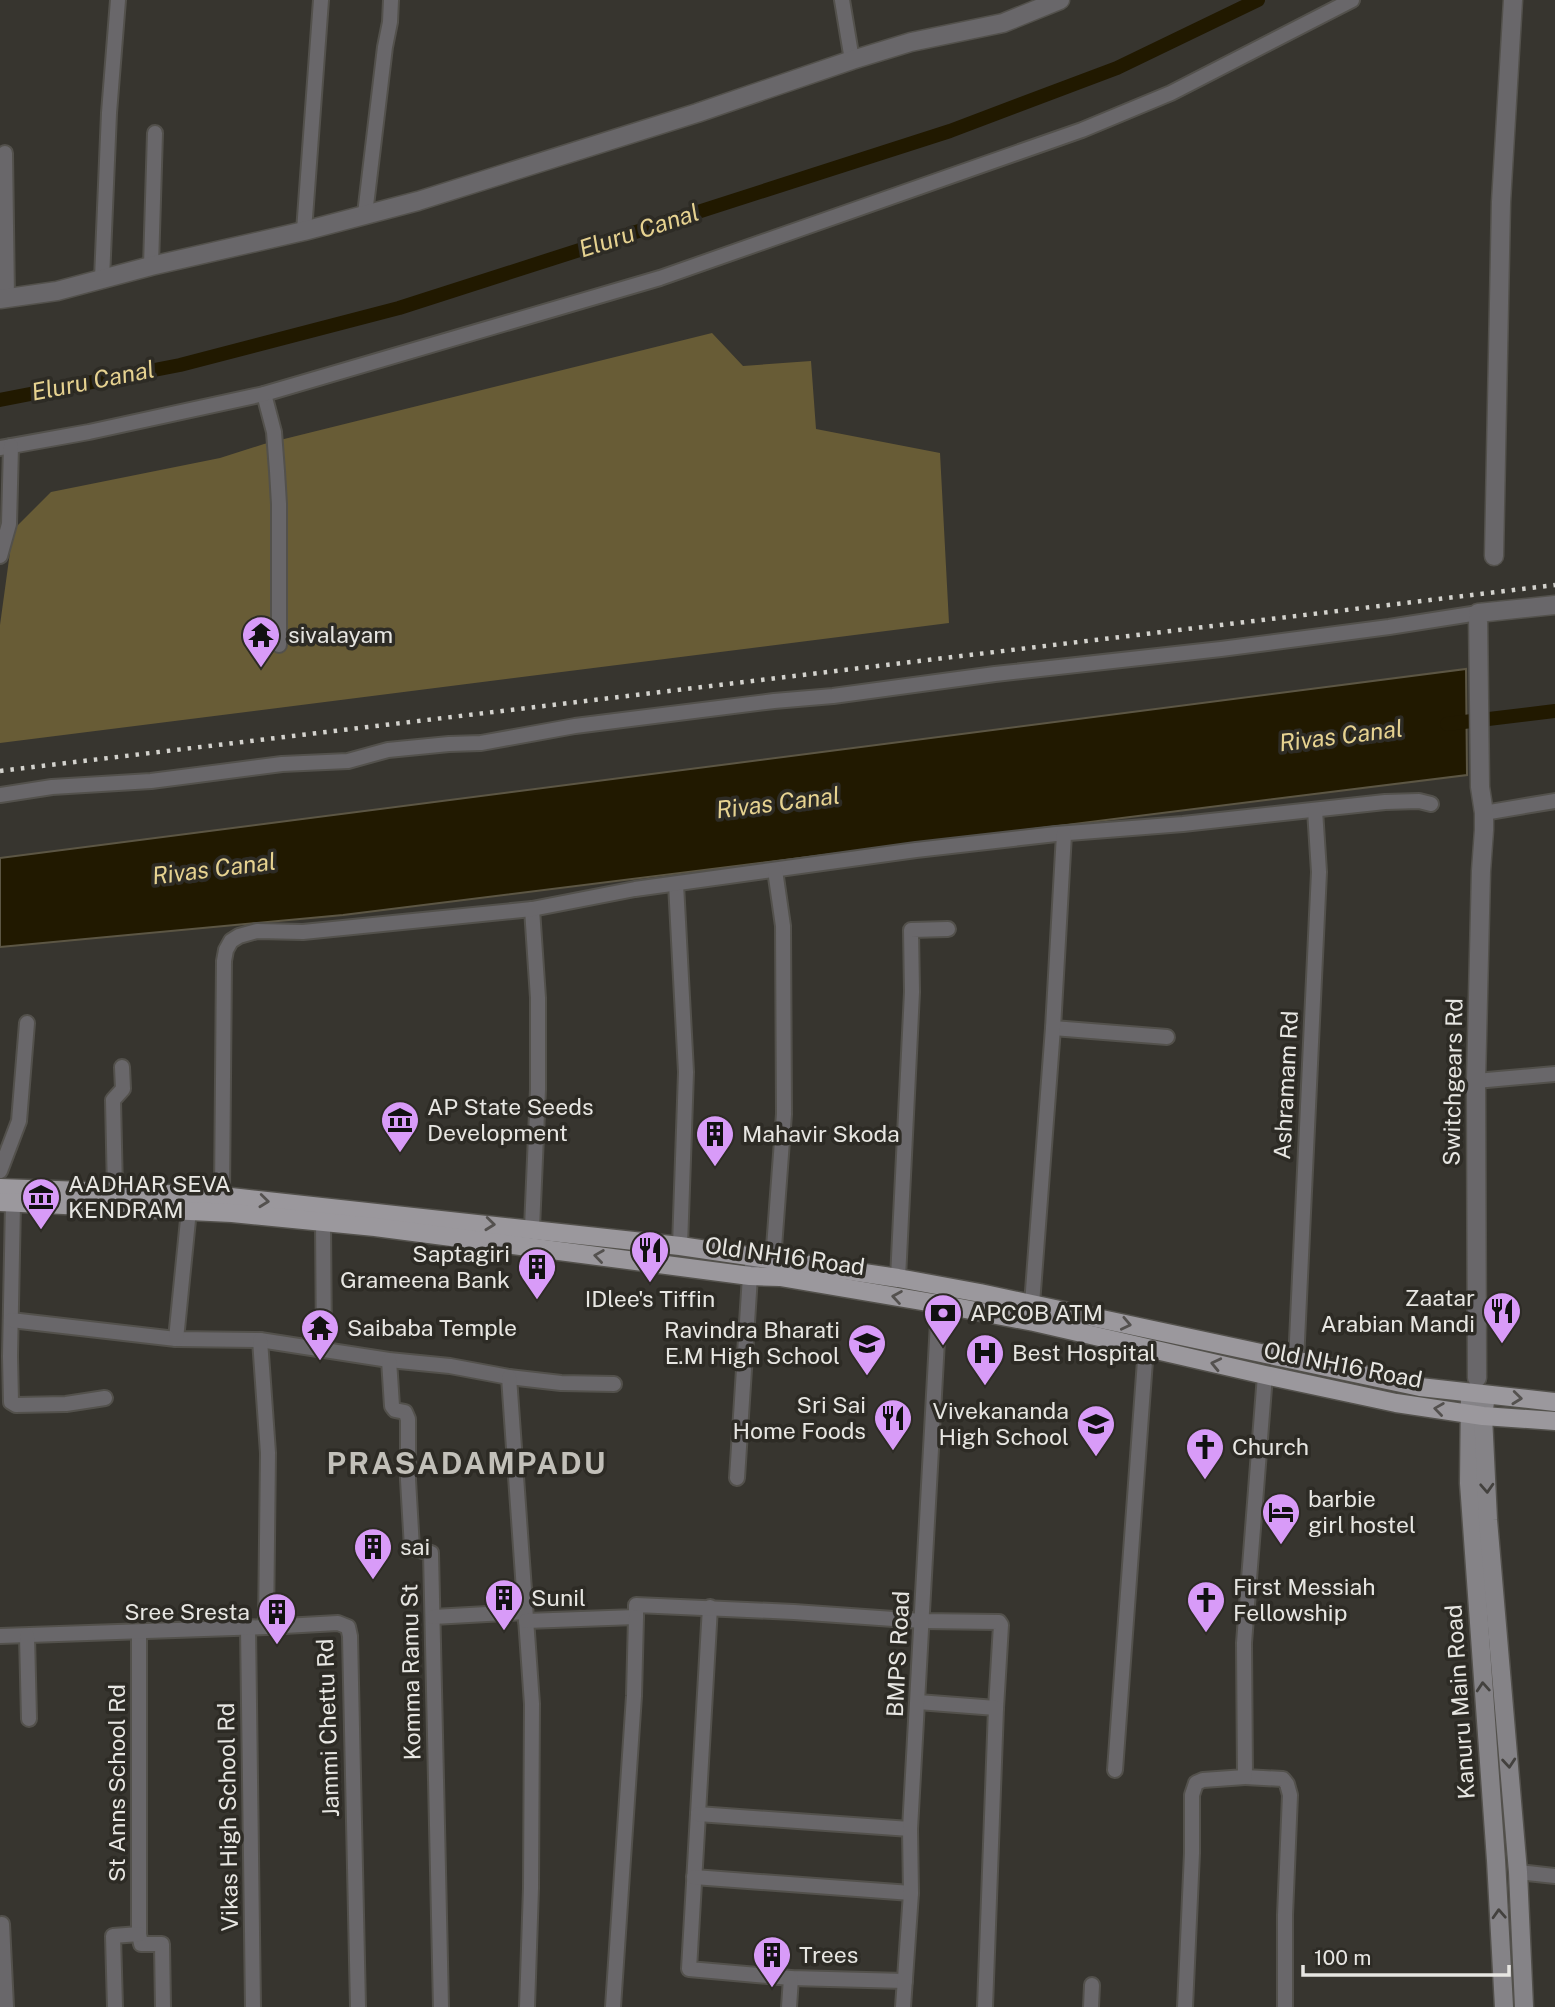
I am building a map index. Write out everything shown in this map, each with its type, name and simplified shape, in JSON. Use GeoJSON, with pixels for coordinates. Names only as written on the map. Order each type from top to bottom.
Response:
{"type":"FeatureCollection","features":[{"type":"Feature","properties":{"kind":"main road","name":"Old NH16 Road"},"geometry":{"type":"LineString","coordinates":[[0,1188],[222,1196],[680,1246],[898,1278],[1420,1387],[1477,1389],[1555,1402]]}},
{"type":"Feature","properties":{"kind":"main road","name":"Old NH16 Road"},"geometry":{"type":"LineString","coordinates":[[7,1202],[189,1210],[323,1222],[780,1278],[939,1304],[1396,1403],[1476,1415],[1555,1421]]}},
{"type":"Feature","properties":{"kind":"main road","name":"Kanuru Main Road"},"geometry":{"type":"LineString","coordinates":[[1477,1389],[1469,1483],[1504,2007]]}},
{"type":"Feature","properties":{"kind":"main road","name":"Kanuru Main Road"},"geometry":{"type":"LineString","coordinates":[[1476,1415],[1488,1520],[1518,1872],[1524,2007]]}},
{"type":"Feature","properties":{"kind":"street"},"geometry":{"type":"LineString","coordinates":[[102,279],[109,113],[118,0]]}},
{"type":"Feature","properties":{"kind":"street"},"geometry":{"type":"LineString","coordinates":[[304,231],[321,0]]}},
{"type":"Feature","properties":{"kind":"street"},"geometry":{"type":"LineString","coordinates":[[365,214],[391,0]]}},
{"type":"Feature","properties":{"kind":"street"},"geometry":{"type":"LineString","coordinates":[[842,0],[852,60]]}},
{"type":"Feature","properties":{"kind":"street"},"geometry":{"type":"LineString","coordinates":[[5,153],[3,299],[57,291],[418,201],[911,42],[1003,23],[1036,5],[1060,0]]}},
{"type":"Feature","properties":{"kind":"street"},"geometry":{"type":"LineString","coordinates":[[0,556],[9,524],[6,447],[264,394],[660,278],[1069,135],[1171,93],[1352,0]]}},
{"type":"Feature","properties":{"kind":"street"},"geometry":{"type":"LineString","coordinates":[[1494,555],[1501,202],[1513,0]]}},
{"type":"Feature","properties":{"kind":"street"},"geometry":{"type":"LineString","coordinates":[[151,266],[155,133]]}},
{"type":"Feature","properties":{"kind":"street"},"geometry":{"type":"LineString","coordinates":[[264,394],[274,432],[278,482],[279,645]]}},
{"type":"Feature","properties":{"kind":"street"},"geometry":{"type":"LineString","coordinates":[[0,795],[52,787],[151,781],[282,764],[348,761],[388,750],[481,743],[575,726],[1234,647],[1555,605]]}},
{"type":"Feature","properties":{"kind":"street","name":"Switchgears Rd"},"geometry":{"type":"LineString","coordinates":[[1477,1389],[1476,1081],[1485,813],[1480,787],[1478,613]]}},
{"type":"Feature","properties":{"kind":"street"},"geometry":{"type":"LineString","coordinates":[[222,1196],[224,961],[231,941],[239,936],[257,931],[303,932],[532,909],[635,889],[916,850],[1385,802],[1419,801],[1432,804]]}},
{"type":"Feature","properties":{"kind":"street"},"geometry":{"type":"LineString","coordinates":[[1485,813],[1555,801]]}},
{"type":"Feature","properties":{"kind":"street","name":"Ashramam Rd"},"geometry":{"type":"LineString","coordinates":[[1296,1362],[1319,872],[1315,810]]}},
{"type":"Feature","properties":{"kind":"street"},"geometry":{"type":"LineString","coordinates":[[1032,1304],[1053,1028],[1064,834]]}},
{"type":"Feature","properties":{"kind":"street"},"geometry":{"type":"LineString","coordinates":[[773,1261],[784,1114],[783,926],[775,870]]}},
{"type":"Feature","properties":{"kind":"street"},"geometry":{"type":"LineString","coordinates":[[676,884],[686,1072],[680,1246]]}},
{"type":"Feature","properties":{"kind":"street"},"geometry":{"type":"LineString","coordinates":[[532,909],[538,998],[538,1089],[532,1228]]}},
{"type":"Feature","properties":{"kind":"street"},"geometry":{"type":"LineString","coordinates":[[898,1278],[912,992],[911,930],[948,929]]}},
{"type":"Feature","properties":{"kind":"street"},"geometry":{"type":"LineString","coordinates":[[0,1171],[19,1121],[27,1023]]}},
{"type":"Feature","properties":{"kind":"street"},"geometry":{"type":"LineString","coordinates":[[1053,1028],[1167,1037]]}},
{"type":"Feature","properties":{"kind":"street"},"geometry":{"type":"LineString","coordinates":[[115,1191],[113,1100],[122,1089],[122,1067]]}},
{"type":"Feature","properties":{"kind":"street"},"geometry":{"type":"LineString","coordinates":[[1476,1081],[1555,1074]]}},
{"type":"Feature","properties":{"kind":"street"},"geometry":{"type":"LineString","coordinates":[[7,1202],[11,1402],[16,1405],[48,1405],[104,1398]]}},
{"type":"Feature","properties":{"kind":"street"},"geometry":{"type":"LineString","coordinates":[[176,1339],[189,1210]]}},
{"type":"Feature","properties":{"kind":"street"},"geometry":{"type":"LineString","coordinates":[[323,1222],[324,1349]]}},
{"type":"Feature","properties":{"kind":"street"},"geometry":{"type":"LineString","coordinates":[[737,1478],[750,1276],[755,1257]]}},
{"type":"Feature","properties":{"kind":"street","name":"BMPS Road"},"geometry":{"type":"LineString","coordinates":[[903,2007],[911,1893],[910,1829],[939,1304]]}},
{"type":"Feature","properties":{"kind":"street"},"geometry":{"type":"LineString","coordinates":[[11,1320],[176,1339],[260,1340],[389,1360],[450,1366],[509,1377],[561,1383],[614,1384]]}},
{"type":"Feature","properties":{"kind":"street"},"geometry":{"type":"LineString","coordinates":[[260,1340],[268,1453],[266,1627]]}},
{"type":"Feature","properties":{"kind":"street"},"geometry":{"type":"LineString","coordinates":[[1115,1770],[1146,1347]]}},
{"type":"Feature","properties":{"kind":"street","name":"Komma Ramu St"},"geometry":{"type":"LineString","coordinates":[[389,1360],[392,1405],[396,1410],[405,1412],[408,1419],[412,1548],[431,1553],[441,2007]]}},
{"type":"Feature","properties":{"kind":"street"},"geometry":{"type":"LineString","coordinates":[[1245,1777],[1244,1643],[1265,1375]]}},
{"type":"Feature","properties":{"kind":"street"},"geometry":{"type":"LineString","coordinates":[[509,1377],[532,1704],[527,2007]]}},
{"type":"Feature","properties":{"kind":"street"},"geometry":{"type":"LineString","coordinates":[[613,2007],[634,1696],[636,1605],[922,1621],[999,1622],[1001,1625],[985,2007]]}},
{"type":"Feature","properties":{"kind":"street"},"geometry":{"type":"LineString","coordinates":[[710,1608],[689,1969],[791,1978],[905,1982]]}},
{"type":"Feature","properties":{"kind":"street"},"geometry":{"type":"LineString","coordinates":[[433,1617],[636,1617]]}},
{"type":"Feature","properties":{"kind":"street","name":"Jammi Chettu Rd"},"geometry":{"type":"LineString","coordinates":[[0,1636],[338,1623],[348,1627],[358,2007]]}},
{"type":"Feature","properties":{"kind":"street","name":"Vikas High School Rd"},"geometry":{"type":"LineString","coordinates":[[248,1627],[253,2007]]}},
{"type":"Feature","properties":{"kind":"street","name":"St Anns School Rd"},"geometry":{"type":"LineString","coordinates":[[139,1632],[139,1934]]}},
{"type":"Feature","properties":{"kind":"street"},"geometry":{"type":"LineString","coordinates":[[27,1636],[29,1719]]}},
{"type":"Feature","properties":{"kind":"street"},"geometry":{"type":"LineString","coordinates":[[918,1702],[996,1708]]}},
{"type":"Feature","properties":{"kind":"street"},"geometry":{"type":"LineString","coordinates":[[1185,2007],[1192,1795],[1196,1783],[1203,1780],[1245,1777],[1283,1779],[1290,1795],[1284,2007]]}},
{"type":"Feature","properties":{"kind":"street"},"geometry":{"type":"LineString","coordinates":[[698,1814],[910,1829]]}},
{"type":"Feature","properties":{"kind":"street"},"geometry":{"type":"LineString","coordinates":[[1518,1872],[1555,1876]]}},
{"type":"Feature","properties":{"kind":"street"},"geometry":{"type":"LineString","coordinates":[[694,1877],[911,1893]]}},
{"type":"Feature","properties":{"kind":"street"},"geometry":{"type":"LineString","coordinates":[[2,1924],[6,2007]]}},
{"type":"Feature","properties":{"kind":"street"},"geometry":{"type":"LineString","coordinates":[[115,2007],[113,1936],[139,1934],[141,1944],[162,1944],[163,2007]]}},
{"type":"Feature","properties":{"kind":"street"},"geometry":{"type":"LineString","coordinates":[[789,2007],[791,1978]]}},
{"type":"Feature","properties":{"kind":"street"},"geometry":{"type":"LineString","coordinates":[[1091,2007],[1092,1985]]}},
{"type":"Feature","properties":{"kind":"shaded area"},"geometry":{"type":"Polygon","coordinates":[[[712,333],[743,366],[811,361],[816,429],[940,453],[949,623],[0,743],[0,625],[13,530],[51,492],[220,458],[264,444],[712,333]]]}},
{"type":"Feature","properties":{"kind":"water"},"geometry":{"type":"Polygon","coordinates":[[[1466,669],[1467,775],[343,915],[0,947],[0,858],[1466,669]]]}},
{"type":"Feature","properties":{"kind":"waterway","name":"Eluru Canal"},"geometry":{"type":"LineString","coordinates":[[0,400],[180,365],[399,308],[950,131],[1117,68],[1258,0]]}},
{"type":"Feature","properties":{"kind":"waterway","name":"Rivas Canal"},"geometry":{"type":"LineString","coordinates":[[1447,724],[1555,711]]}},
{"type":"Feature","properties":{"kind":"railway"},"geometry":{"type":"LineString","coordinates":[[0,771],[1555,585]]}},
{"type":"Feature","properties":{"kind":"place","name":"sivalayam"},"geometry":{"type":"Point","coordinates":[261,669]}},
{"type":"Feature","properties":{"kind":"place","name":"AP State Seeds Development"},"geometry":{"type":"Point","coordinates":[400,1154]}},
{"type":"Feature","properties":{"kind":"place","name":"Mahavir Skoda"},"geometry":{"type":"Point","coordinates":[715,1168]}},
{"type":"Feature","properties":{"kind":"place","name":"AADHAR SEVA KENDRAM"},"geometry":{"type":"Point","coordinates":[41,1231]}},
{"type":"Feature","properties":{"kind":"place","name":"IDlee's Tiffin"},"geometry":{"type":"Point","coordinates":[650,1284]}},
{"type":"Feature","properties":{"kind":"place","name":"Saptagiri Grameena Bank"},"geometry":{"type":"Point","coordinates":[537,1301]}},
{"type":"Feature","properties":{"kind":"place","name":"Zaatar Arabian Mandi"},"geometry":{"type":"Point","coordinates":[1502,1345]}},
{"type":"Feature","properties":{"kind":"place","name":"APCOB ATM"},"geometry":{"type":"Point","coordinates":[943,1347]}},
{"type":"Feature","properties":{"kind":"place","name":"Saibaba Temple"},"geometry":{"type":"Point","coordinates":[320,1362]}},
{"type":"Feature","properties":{"kind":"place","name":"Ravindra Bharati E.M High School"},"geometry":{"type":"Point","coordinates":[867,1377]}},
{"type":"Feature","properties":{"kind":"place","name":"Best Hospital"},"geometry":{"type":"Point","coordinates":[985,1387]}},
{"type":"Feature","properties":{"kind":"place","name":"Sri Sai Home Foods"},"geometry":{"type":"Point","coordinates":[893,1452]}},
{"type":"Feature","properties":{"kind":"place","name":"Vivekananda High School"},"geometry":{"type":"Point","coordinates":[1096,1458]}},
{"type":"Feature","properties":{"kind":"place","name":"Church"},"geometry":{"type":"Point","coordinates":[1205,1481]}},
{"type":"Feature","properties":{"kind":"place","name":"barbie girl hostel"},"geometry":{"type":"Point","coordinates":[1281,1546]}},
{"type":"Feature","properties":{"kind":"place","name":"sai"},"geometry":{"type":"Point","coordinates":[373,1581]}},
{"type":"Feature","properties":{"kind":"place","name":"Sunil"},"geometry":{"type":"Point","coordinates":[504,1632]}},
{"type":"Feature","properties":{"kind":"place","name":"First Messiah Fellowship"},"geometry":{"type":"Point","coordinates":[1206,1634]}},
{"type":"Feature","properties":{"kind":"place","name":"Sree Sresta"},"geometry":{"type":"Point","coordinates":[277,1646]}},
{"type":"Feature","properties":{"kind":"place","name":"Trees"},"geometry":{"type":"Point","coordinates":[772,1989]}},
{"type":"Feature","properties":{"kind":"district","name":"PRASADAMPADU"},"geometry":{"type":"Point","coordinates":[467,1464]}}]}
